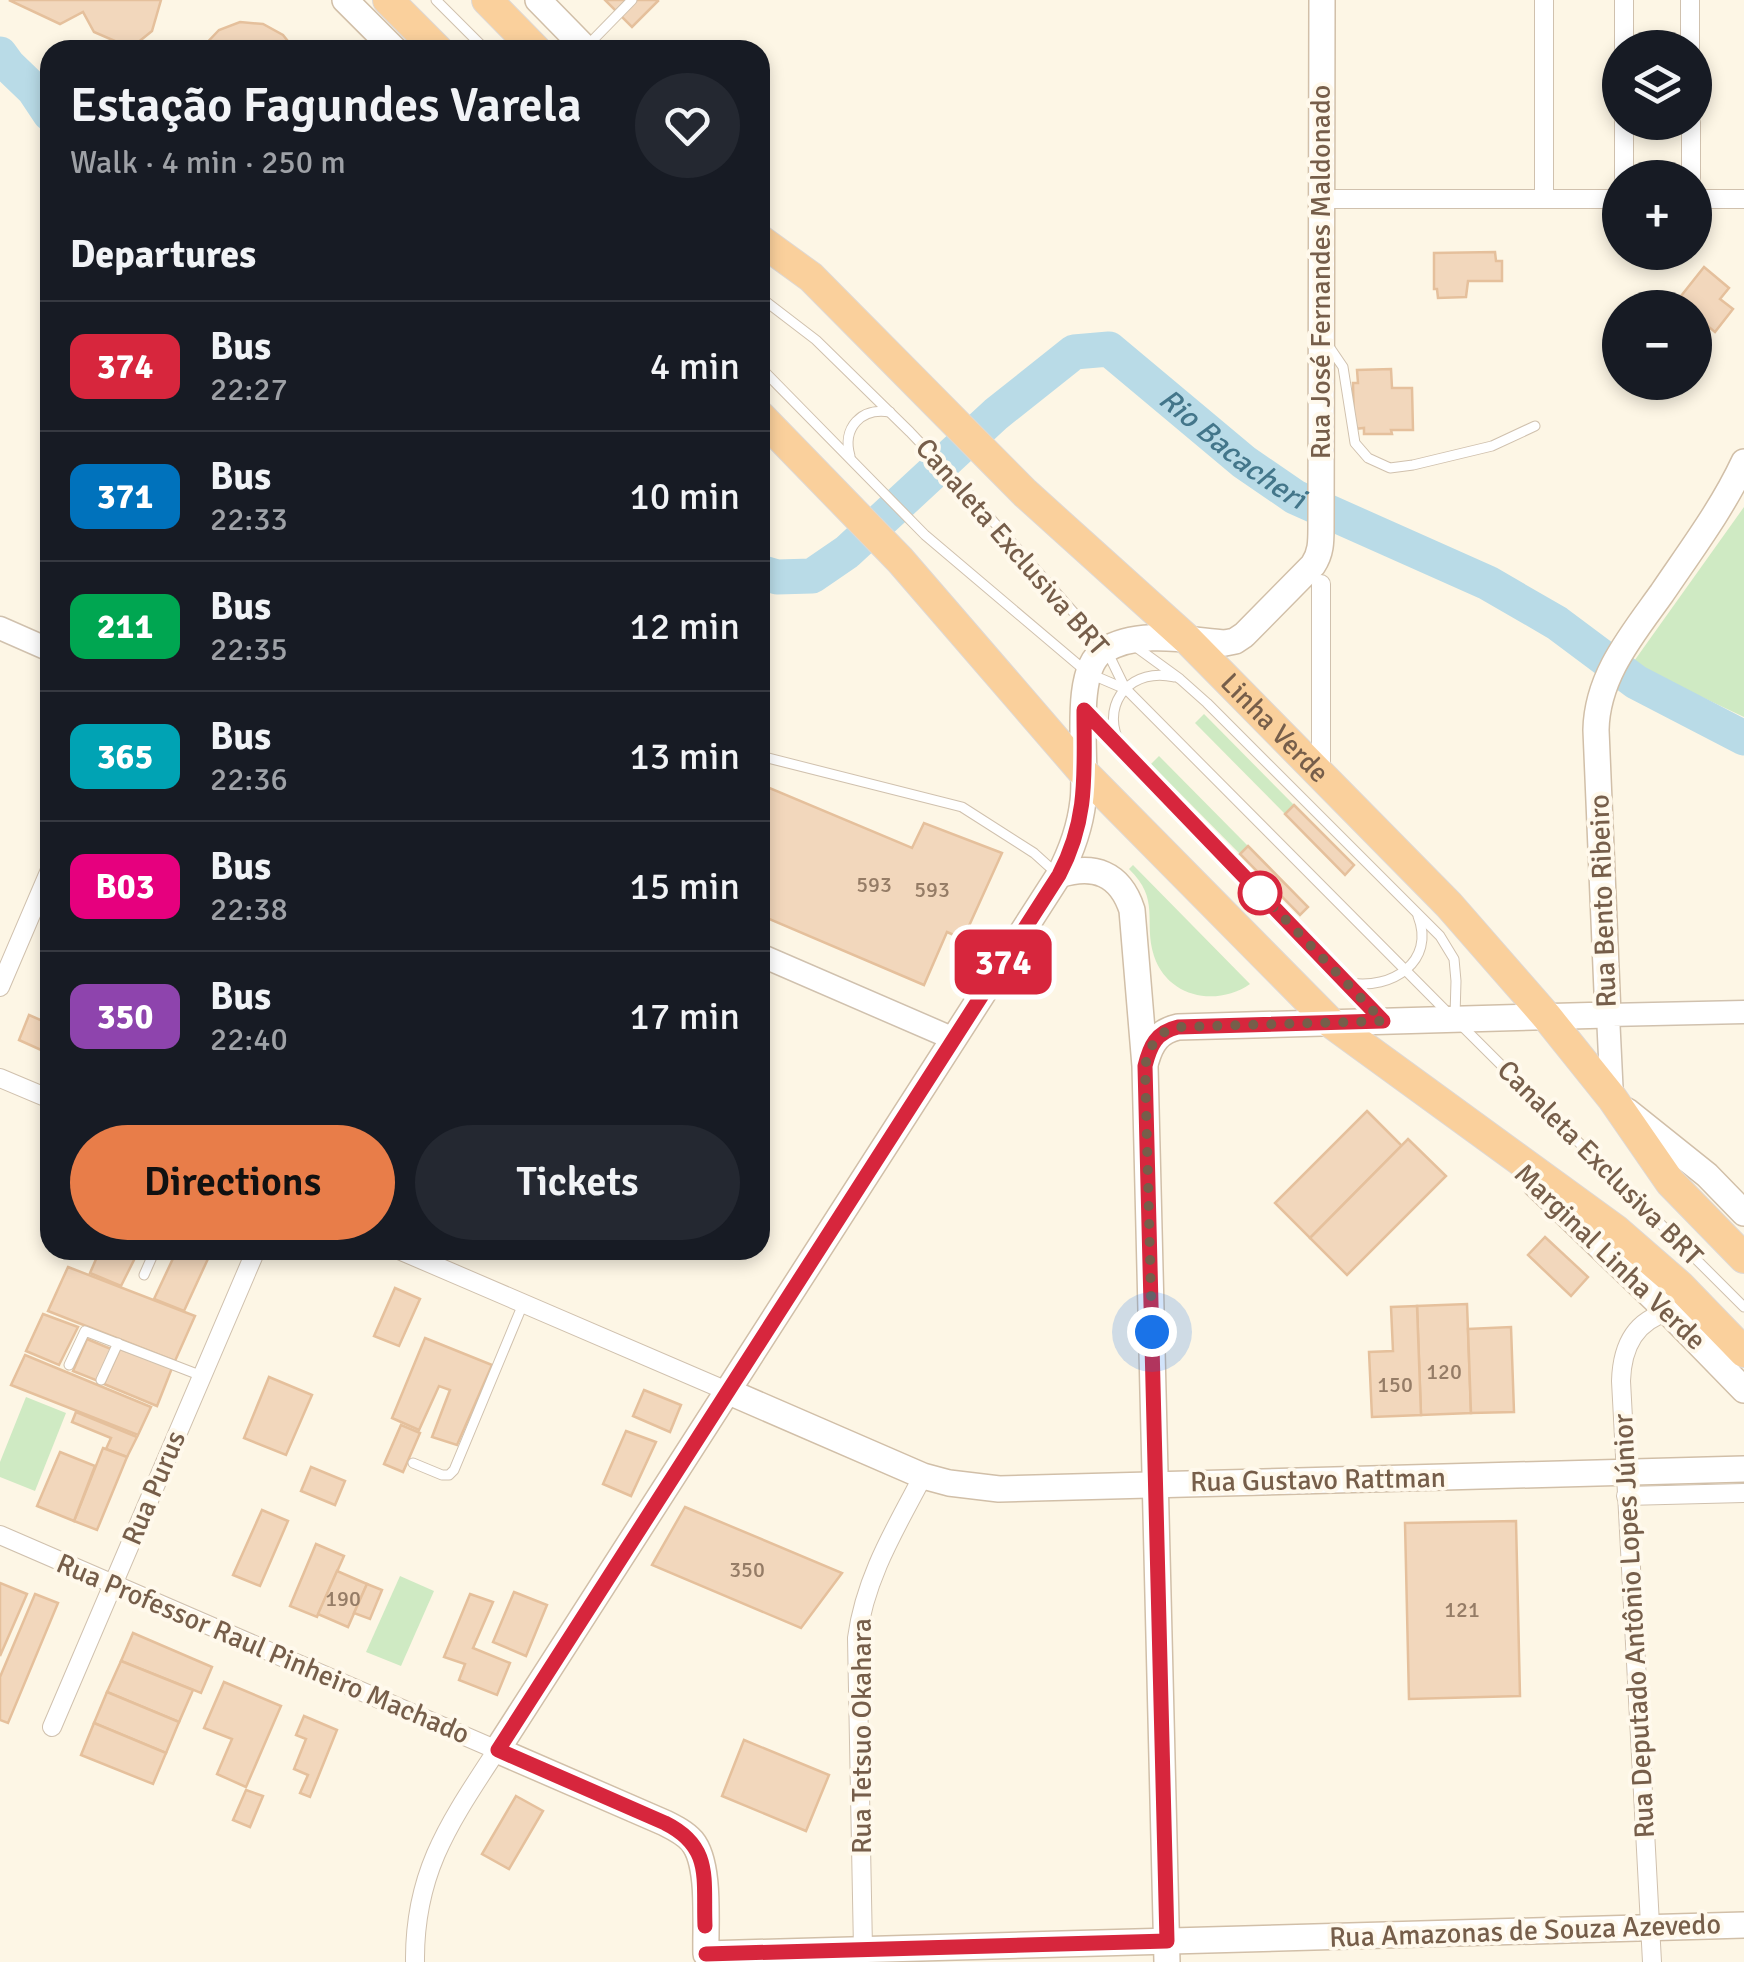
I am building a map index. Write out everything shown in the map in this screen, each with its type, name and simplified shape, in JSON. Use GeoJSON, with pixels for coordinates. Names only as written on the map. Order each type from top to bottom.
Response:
{"type":"FeatureCollection","features":[{"type":"Feature","properties":{"kind":"highway"},"geometry":{"type":"LineString","coordinates":[[388,0],[428,40]]}},
{"type":"Feature","properties":{"kind":"highway"},"geometry":{"type":"LineString","coordinates":[[486,0],[526,40]]}},
{"type":"Feature","properties":{"kind":"highway","name":"Linha Verde"},"geometry":{"type":"LineString","coordinates":[[770,247],[811,277],[1044,510],[1188,640],[1322,773],[1449,905],[1548,1017],[1612,1098],[1670,1182],[1744,1258]]}},
{"type":"Feature","properties":{"kind":"highway"},"geometry":{"type":"LineString","coordinates":[[770,426],[900,560],[1084,773],[1330,1022],[1637,1247],[1744,1352]]}},
{"type":"Feature","properties":{"kind":"main road"},"geometry":{"type":"LineString","coordinates":[[345,0],[385,40]]}},
{"type":"Feature","properties":{"kind":"main road","name":"Rua José Fernandes Maldonado"},"geometry":{"type":"LineString","coordinates":[[1118,645],[1163,638],[1226,643],[1244,635],[1313,565],[1321,548],[1322,0]]}},
{"type":"Feature","properties":{"kind":"main road"},"geometry":{"type":"LineString","coordinates":[[552,5],[579,40]]}},
{"type":"Feature","properties":{"kind":"main road"},"geometry":{"type":"LineString","coordinates":[[770,235],[811,277]]}},
{"type":"Feature","properties":{"kind":"main road","name":"Rua Bento Ribeiro"},"geometry":{"type":"LineString","coordinates":[[1608,1015],[1598,704],[1608,674],[1623,648],[1710,523],[1744,462]]}},
{"type":"Feature","properties":{"kind":"main road"},"geometry":{"type":"LineString","coordinates":[[498,1750],[1059,875],[1080,823],[1088,673],[1094,658],[1118,645]]}},
{"type":"Feature","properties":{"kind":"main road"},"geometry":{"type":"LineString","coordinates":[[1059,875],[1090,870],[1114,880],[1128,896],[1132,910],[1145,1066],[1167,1951]]}},
{"type":"Feature","properties":{"kind":"main road"},"geometry":{"type":"LineString","coordinates":[[1145,1066],[1153,1042],[1168,1029],[1608,1015]]}},
{"type":"Feature","properties":{"kind":"main road"},"geometry":{"type":"LineString","coordinates":[[1612,1098],[1707,1175],[1744,1212]]}},
{"type":"Feature","properties":{"kind":"main road","name":"Marginal Linha Verde"},"geometry":{"type":"LineString","coordinates":[[1475,1126],[1744,1390]]}},
{"type":"Feature","properties":{"kind":"main road","name":"Rua Gustavo Rattman"},"geometry":{"type":"LineString","coordinates":[[727,1392],[923,1476],[999,1489],[1156,1484],[1626,1484],[1744,1470]]}},
{"type":"Feature","properties":{"kind":"main road","name":"Rua Professor Raul Pinheiro Machado"},"geometry":{"type":"LineString","coordinates":[[498,1750],[686,1835],[694,1844],[703,1869],[706,1958]]}},
{"type":"Feature","properties":{"kind":"main road","name":"Rua Amazonas de Souza Azevedo"},"geometry":{"type":"LineString","coordinates":[[706,1958],[863,1950],[1167,1951],[1744,1924]]}},
{"type":"Feature","properties":{"kind":"street"},"geometry":{"type":"LineString","coordinates":[[1544,0],[1544,199]]}},
{"type":"Feature","properties":{"kind":"street"},"geometry":{"type":"LineString","coordinates":[[1624,0],[1624,30]]}},
{"type":"Feature","properties":{"kind":"street"},"geometry":{"type":"LineString","coordinates":[[1690,0],[1690,30]]}},
{"type":"Feature","properties":{"kind":"street"},"geometry":{"type":"LineString","coordinates":[[1322,199],[1602,199]]}},
{"type":"Feature","properties":{"kind":"street"},"geometry":{"type":"LineString","coordinates":[[1712,199],[1744,199]]}},
{"type":"Feature","properties":{"kind":"street"},"geometry":{"type":"LineString","coordinates":[[1321,584],[1322,773]]}},
{"type":"Feature","properties":{"kind":"street"},"geometry":{"type":"LineString","coordinates":[[0,628],[40,646]]}},
{"type":"Feature","properties":{"kind":"street"},"geometry":{"type":"LineString","coordinates":[[0,987],[40,893]]}},
{"type":"Feature","properties":{"kind":"street"},"geometry":{"type":"LineString","coordinates":[[770,959],[954,1038]]}},
{"type":"Feature","properties":{"kind":"street"},"geometry":{"type":"LineString","coordinates":[[1608,1015],[1744,1012]]}},
{"type":"Feature","properties":{"kind":"street","name":"Rua Bento Ribeiro"},"geometry":{"type":"LineString","coordinates":[[1608,1015],[1612,1098]]}},
{"type":"Feature","properties":{"kind":"street"},"geometry":{"type":"LineString","coordinates":[[0,1078],[40,1096]]}},
{"type":"Feature","properties":{"kind":"street","name":"Rua Purus"},"geometry":{"type":"LineString","coordinates":[[52,1727],[252,1260]]}},
{"type":"Feature","properties":{"kind":"street","name":"Rua Gustavo Rattman"},"geometry":{"type":"LineString","coordinates":[[422,1260],[727,1392]]}},
{"type":"Feature","properties":{"kind":"street","name":"Rua Deputado Antônio Lopes Júnior"},"geometry":{"type":"LineString","coordinates":[[1652,1962],[1621,1380],[1625,1350],[1633,1335],[1643,1323],[1668,1312]]}},
{"type":"Feature","properties":{"kind":"street","name":"Rua Tetsuo Okahara"},"geometry":{"type":"LineString","coordinates":[[863,1950],[857,1638],[861,1609],[873,1573],[923,1476]]}},
{"type":"Feature","properties":{"kind":"street"},"geometry":{"type":"LineString","coordinates":[[1626,1484],[1744,1492]]}},
{"type":"Feature","properties":{"kind":"street","name":"Rua Professor Raul Pinheiro Machado"},"geometry":{"type":"LineString","coordinates":[[0,1535],[498,1750]]}},
{"type":"Feature","properties":{"kind":"street"},"geometry":{"type":"LineString","coordinates":[[415,1962],[418,1912],[436,1849],[498,1750]]}},
{"type":"Feature","properties":{"kind":"lane"},"geometry":{"type":"LineString","coordinates":[[436,0],[476,40]]}},
{"type":"Feature","properties":{"kind":"lane"},"geometry":{"type":"LineString","coordinates":[[594,40],[632,0]]}},
{"type":"Feature","properties":{"kind":"lane","name":"Canaleta Exclusiva BRT"},"geometry":{"type":"LineString","coordinates":[[770,305],[816,340],[890,412],[1118,645],[1180,679],[1440,936],[1454,959],[1454,1019]]}},
{"type":"Feature","properties":{"kind":"lane"},"geometry":{"type":"LineString","coordinates":[[1321,334],[1343,367],[1356,443],[1368,458],[1390,468],[1492,446],[1535,426]]}},
{"type":"Feature","properties":{"kind":"lane","name":"Canaleta Exclusiva BRT"},"geometry":{"type":"LineString","coordinates":[[770,377],[925,536],[1088,673],[1125,688],[1744,1307]]}},
{"type":"Feature","properties":{"kind":"lane"},"geometry":{"type":"LineString","coordinates":[[851,458],[848,440],[854,422],[870,412],[890,412]]}},
{"type":"Feature","properties":{"kind":"lane","name":"Canaleta Exclusiva BRT"},"geometry":{"type":"LineString","coordinates":[[1118,645],[1125,688]]}},
{"type":"Feature","properties":{"kind":"lane"},"geometry":{"type":"LineString","coordinates":[[1120,747],[1112,728],[1114,707],[1125,688],[1141,677],[1161,674],[1180,679]]}},
{"type":"Feature","properties":{"kind":"lane"},"geometry":{"type":"LineString","coordinates":[[1084,710],[1383,1021]]}},
{"type":"Feature","properties":{"kind":"lane"},"geometry":{"type":"LineString","coordinates":[[770,758],[962,806],[1059,875]]}},
{"type":"Feature","properties":{"kind":"lane"},"geometry":{"type":"LineString","coordinates":[[1347,982],[1378,984],[1406,970],[1421,943],[1422,927],[1417,914]]}},
{"type":"Feature","properties":{"kind":"lane"},"geometry":{"type":"LineString","coordinates":[[144,1276],[151,1260]]}},
{"type":"Feature","properties":{"kind":"lane"},"geometry":{"type":"LineString","coordinates":[[413,1463],[442,1475],[450,1475],[454,1470],[523,1304]]}},
{"type":"Feature","properties":{"kind":"lane"},"geometry":{"type":"LineString","coordinates":[[69,1365],[85,1331],[202,1376]]}},
{"type":"Feature","properties":{"kind":"lane"},"geometry":{"type":"LineString","coordinates":[[101,1380],[118,1343]]}},
{"type":"Feature","properties":{"kind":"green space"},"geometry":{"type":"Polygon","coordinates":[[[1744,507],[1744,717],[1632,664],[1744,507]]]}},
{"type":"Feature","properties":{"kind":"green space"},"geometry":{"type":"Polygon","coordinates":[[[1204,714],[1294,805],[1285,814],[1195,723],[1204,714]]]}},
{"type":"Feature","properties":{"kind":"green space"},"geometry":{"type":"Polygon","coordinates":[[[1159,756],[1248,846],[1240,854],[1151,764],[1159,756]]]}},
{"type":"Feature","properties":{"kind":"green space"},"geometry":{"type":"Polygon","coordinates":[[[1133,865],[1250,984],[1237,991],[1209,996],[1182,989],[1170,981],[1154,956],[1148,901],[1129,869],[1133,865]]]}},
{"type":"Feature","properties":{"kind":"green space"},"geometry":{"type":"Polygon","coordinates":[[[26,1397],[66,1413],[35,1491],[0,1477],[0,1462],[26,1397]]]}},
{"type":"Feature","properties":{"kind":"green space"},"geometry":{"type":"Polygon","coordinates":[[[400,1576],[434,1591],[401,1666],[366,1652],[400,1576]]]}},
{"type":"Feature","properties":{"kind":"building"},"geometry":{"type":"Polygon","coordinates":[[[9,0],[161,0],[152,31],[141,40],[112,40],[94,32],[83,12],[60,24],[9,0]]]}},
{"type":"Feature","properties":{"kind":"building"},"geometry":{"type":"Polygon","coordinates":[[[605,0],[657,0],[658,1],[632,27],[605,0]]]}},
{"type":"Feature","properties":{"kind":"building"},"geometry":{"type":"Polygon","coordinates":[[[240,22],[263,24],[287,40],[210,40],[219,30],[240,22]]]}},
{"type":"Feature","properties":{"kind":"building"},"geometry":{"type":"Polygon","coordinates":[[[1495,252],[1496,261],[1502,261],[1502,281],[1468,281],[1466,297],[1438,298],[1434,289],[1434,253],[1495,252]]]}},
{"type":"Feature","properties":{"kind":"building"},"geometry":{"type":"Polygon","coordinates":[[[1702,270],[1708,270],[1729,288],[1720,299],[1733,309],[1715,332],[1712,290],[1686,290],[1702,270]]]}},
{"type":"Feature","properties":{"kind":"building"},"geometry":{"type":"Polygon","coordinates":[[[1391,369],[1392,388],[1412,388],[1413,430],[1364,434],[1364,428],[1354,429],[1353,383],[1358,383],[1357,370],[1391,369]]]}},
{"type":"Feature","properties":{"kind":"building"},"geometry":{"type":"Polygon","coordinates":[[[770,788],[912,848],[924,823],[1002,853],[963,939],[947,932],[924,985],[770,919],[770,788]]]}},
{"type":"Feature","properties":{"kind":"building"},"geometry":{"type":"Polygon","coordinates":[[[1294,805],[1354,865],[1345,875],[1285,814],[1294,805]]]}},
{"type":"Feature","properties":{"kind":"building"},"geometry":{"type":"Polygon","coordinates":[[[1248,846],[1308,907],[1300,915],[1240,854],[1248,846]]]}},
{"type":"Feature","properties":{"kind":"building"},"geometry":{"type":"Polygon","coordinates":[[[29,1015],[40,1020],[40,1049],[19,1040],[29,1015]]]}},
{"type":"Feature","properties":{"kind":"building"},"geometry":{"type":"Polygon","coordinates":[[[1367,1111],[1402,1146],[1310,1238],[1275,1203],[1367,1111]]]}},
{"type":"Feature","properties":{"kind":"building"},"geometry":{"type":"Polygon","coordinates":[[[1408,1139],[1446,1176],[1347,1275],[1310,1238],[1408,1139]]]}},
{"type":"Feature","properties":{"kind":"building"},"geometry":{"type":"Polygon","coordinates":[[[1545,1237],[1588,1277],[1571,1296],[1528,1255],[1545,1237]]]}},
{"type":"Feature","properties":{"kind":"building"},"geometry":{"type":"Polygon","coordinates":[[[96,1260],[134,1260],[121,1286],[90,1273],[96,1260]]]}},
{"type":"Feature","properties":{"kind":"building"},"geometry":{"type":"Polygon","coordinates":[[[172,1260],[207,1260],[184,1311],[154,1299],[172,1260]]]}},
{"type":"Feature","properties":{"kind":"building"},"geometry":{"type":"Polygon","coordinates":[[[68,1267],[195,1316],[175,1361],[48,1311],[68,1267]]]}},
{"type":"Feature","properties":{"kind":"building"},"geometry":{"type":"Polygon","coordinates":[[[395,1288],[420,1299],[399,1346],[374,1336],[395,1288]]]}},
{"type":"Feature","properties":{"kind":"building"},"geometry":{"type":"Polygon","coordinates":[[[1467,1304],[1471,1413],[1421,1415],[1417,1306],[1467,1304]]]}},
{"type":"Feature","properties":{"kind":"building"},"geometry":{"type":"Polygon","coordinates":[[[1417,1306],[1421,1415],[1372,1417],[1369,1352],[1393,1351],[1391,1307],[1417,1306]]]}},
{"type":"Feature","properties":{"kind":"building"},"geometry":{"type":"Polygon","coordinates":[[[43,1314],[78,1327],[59,1365],[26,1351],[43,1314]]]}},
{"type":"Feature","properties":{"kind":"building"},"geometry":{"type":"Polygon","coordinates":[[[1511,1327],[1514,1412],[1471,1413],[1468,1329],[1511,1327]]]}},
{"type":"Feature","properties":{"kind":"building"},"geometry":{"type":"Polygon","coordinates":[[[425,1338],[492,1365],[457,1445],[432,1437],[450,1390],[439,1386],[419,1430],[392,1418],[425,1338]]]}},
{"type":"Feature","properties":{"kind":"building"},"geometry":{"type":"Polygon","coordinates":[[[87,1339],[111,1349],[98,1381],[73,1371],[87,1339]]]}},
{"type":"Feature","properties":{"kind":"building"},"geometry":{"type":"Polygon","coordinates":[[[120,1349],[172,1368],[157,1406],[104,1384],[120,1349]]]}},
{"type":"Feature","properties":{"kind":"building"},"geometry":{"type":"Polygon","coordinates":[[[25,1355],[151,1407],[138,1435],[11,1385],[25,1355]]]}},
{"type":"Feature","properties":{"kind":"building"},"geometry":{"type":"Polygon","coordinates":[[[269,1377],[312,1395],[286,1455],[244,1438],[269,1377]]]}},
{"type":"Feature","properties":{"kind":"building"},"geometry":{"type":"Polygon","coordinates":[[[644,1390],[681,1405],[670,1432],[633,1416],[644,1390]]]}},
{"type":"Feature","properties":{"kind":"building"},"geometry":{"type":"Polygon","coordinates":[[[76,1412],[137,1437],[127,1457],[106,1449],[111,1438],[72,1422],[76,1412]]]}},
{"type":"Feature","properties":{"kind":"building"},"geometry":{"type":"Polygon","coordinates":[[[401,1425],[420,1433],[403,1472],[384,1464],[401,1425]]]}},
{"type":"Feature","properties":{"kind":"building"},"geometry":{"type":"Polygon","coordinates":[[[626,1431],[656,1442],[631,1496],[603,1484],[626,1431]]]}},
{"type":"Feature","properties":{"kind":"building"},"geometry":{"type":"Polygon","coordinates":[[[103,1448],[127,1457],[97,1530],[74,1521],[103,1448]]]}},
{"type":"Feature","properties":{"kind":"building"},"geometry":{"type":"Polygon","coordinates":[[[60,1452],[95,1466],[74,1521],[37,1506],[60,1452]]]}},
{"type":"Feature","properties":{"kind":"building"},"geometry":{"type":"Polygon","coordinates":[[[311,1467],[345,1481],[335,1505],[301,1491],[311,1467]]]}},
{"type":"Feature","properties":{"kind":"building"},"geometry":{"type":"Polygon","coordinates":[[[685,1507],[842,1573],[801,1628],[652,1565],[685,1507]]]}},
{"type":"Feature","properties":{"kind":"building"},"geometry":{"type":"Polygon","coordinates":[[[262,1510],[288,1521],[260,1586],[233,1575],[262,1510]]]}},
{"type":"Feature","properties":{"kind":"building"},"geometry":{"type":"Polygon","coordinates":[[[1516,1521],[1520,1696],[1409,1699],[1405,1523],[1516,1521]]]}},
{"type":"Feature","properties":{"kind":"building"},"geometry":{"type":"Polygon","coordinates":[[[316,1544],[344,1556],[317,1617],[290,1606],[316,1544]]]}},
{"type":"Feature","properties":{"kind":"building"},"geometry":{"type":"Polygon","coordinates":[[[337,1571],[367,1584],[348,1627],[318,1614],[337,1571]]]}},
{"type":"Feature","properties":{"kind":"building"},"geometry":{"type":"Polygon","coordinates":[[[0,1583],[27,1594],[0,1656],[0,1583]]]}},
{"type":"Feature","properties":{"kind":"building"},"geometry":{"type":"Polygon","coordinates":[[[367,1584],[382,1590],[370,1619],[354,1613],[367,1584]]]}},
{"type":"Feature","properties":{"kind":"building"},"geometry":{"type":"Polygon","coordinates":[[[514,1592],[547,1605],[526,1656],[493,1642],[514,1592]]]}},
{"type":"Feature","properties":{"kind":"building"},"geometry":{"type":"Polygon","coordinates":[[[35,1594],[58,1603],[8,1723],[0,1720],[0,1677],[35,1594]]]}},
{"type":"Feature","properties":{"kind":"building"},"geometry":{"type":"Polygon","coordinates":[[[470,1594],[493,1602],[473,1648],[510,1663],[497,1695],[459,1680],[465,1664],[444,1657],[470,1594]]]}},
{"type":"Feature","properties":{"kind":"building"},"geometry":{"type":"Polygon","coordinates":[[[133,1633],[212,1667],[201,1693],[121,1661],[133,1633]]]}},
{"type":"Feature","properties":{"kind":"building"},"geometry":{"type":"Polygon","coordinates":[[[121,1661],[193,1690],[179,1722],[107,1692],[121,1661]]]}},
{"type":"Feature","properties":{"kind":"building"},"geometry":{"type":"Polygon","coordinates":[[[224,1682],[281,1706],[246,1787],[217,1774],[232,1739],[204,1728],[224,1682]]]}},
{"type":"Feature","properties":{"kind":"building"},"geometry":{"type":"Polygon","coordinates":[[[107,1692],[179,1722],[166,1753],[94,1723],[107,1692]]]}},
{"type":"Feature","properties":{"kind":"building"},"geometry":{"type":"Polygon","coordinates":[[[304,1716],[337,1730],[310,1797],[300,1793],[308,1775],[294,1769],[306,1739],[296,1735],[304,1716]]]}},
{"type":"Feature","properties":{"kind":"building"},"geometry":{"type":"Polygon","coordinates":[[[94,1723],[166,1753],[153,1784],[81,1755],[94,1723]]]}},
{"type":"Feature","properties":{"kind":"building"},"geometry":{"type":"Polygon","coordinates":[[[744,1740],[829,1775],[806,1831],[722,1796],[744,1740]]]}},
{"type":"Feature","properties":{"kind":"building"},"geometry":{"type":"Polygon","coordinates":[[[246,1790],[263,1796],[250,1827],[233,1820],[246,1790]]]}},
{"type":"Feature","properties":{"kind":"building"},"geometry":{"type":"Polygon","coordinates":[[[516,1796],[543,1811],[509,1869],[482,1854],[516,1796]]]}},
{"type":"Feature","properties":{"kind":"waterway","name":"Rio Bacacheri"},"geometry":{"type":"LineString","coordinates":[[0,54],[40,99]]}},
{"type":"Feature","properties":{"kind":"waterway","name":"Rio Bacacheri"},"geometry":{"type":"LineString","coordinates":[[770,575],[812,576],[847,552],[996,414],[1074,352],[1109,349],[1244,462],[1295,497],[1488,583],[1557,623],[1636,682],[1744,738]]}},
{"type":"Feature","properties":{"kind":"bus line","name":"374"},"geometry":{"type":"LineString","coordinates":[[705,1926],[703,1869],[700,1856],[686,1835],[498,1750],[1059,875],[1082,811],[1084,710],[1383,1021],[1178,1027],[1159,1035],[1148,1052],[1145,1066],[1167,1941],[706,1954]]}},
{"type":"Feature","properties":{"kind":"route"},"geometry":{"type":"LineString","coordinates":[[1152,1332],[1145,1066],[1153,1042],[1168,1029],[1178,1027],[1383,1021],[1260,893]]}}]}
